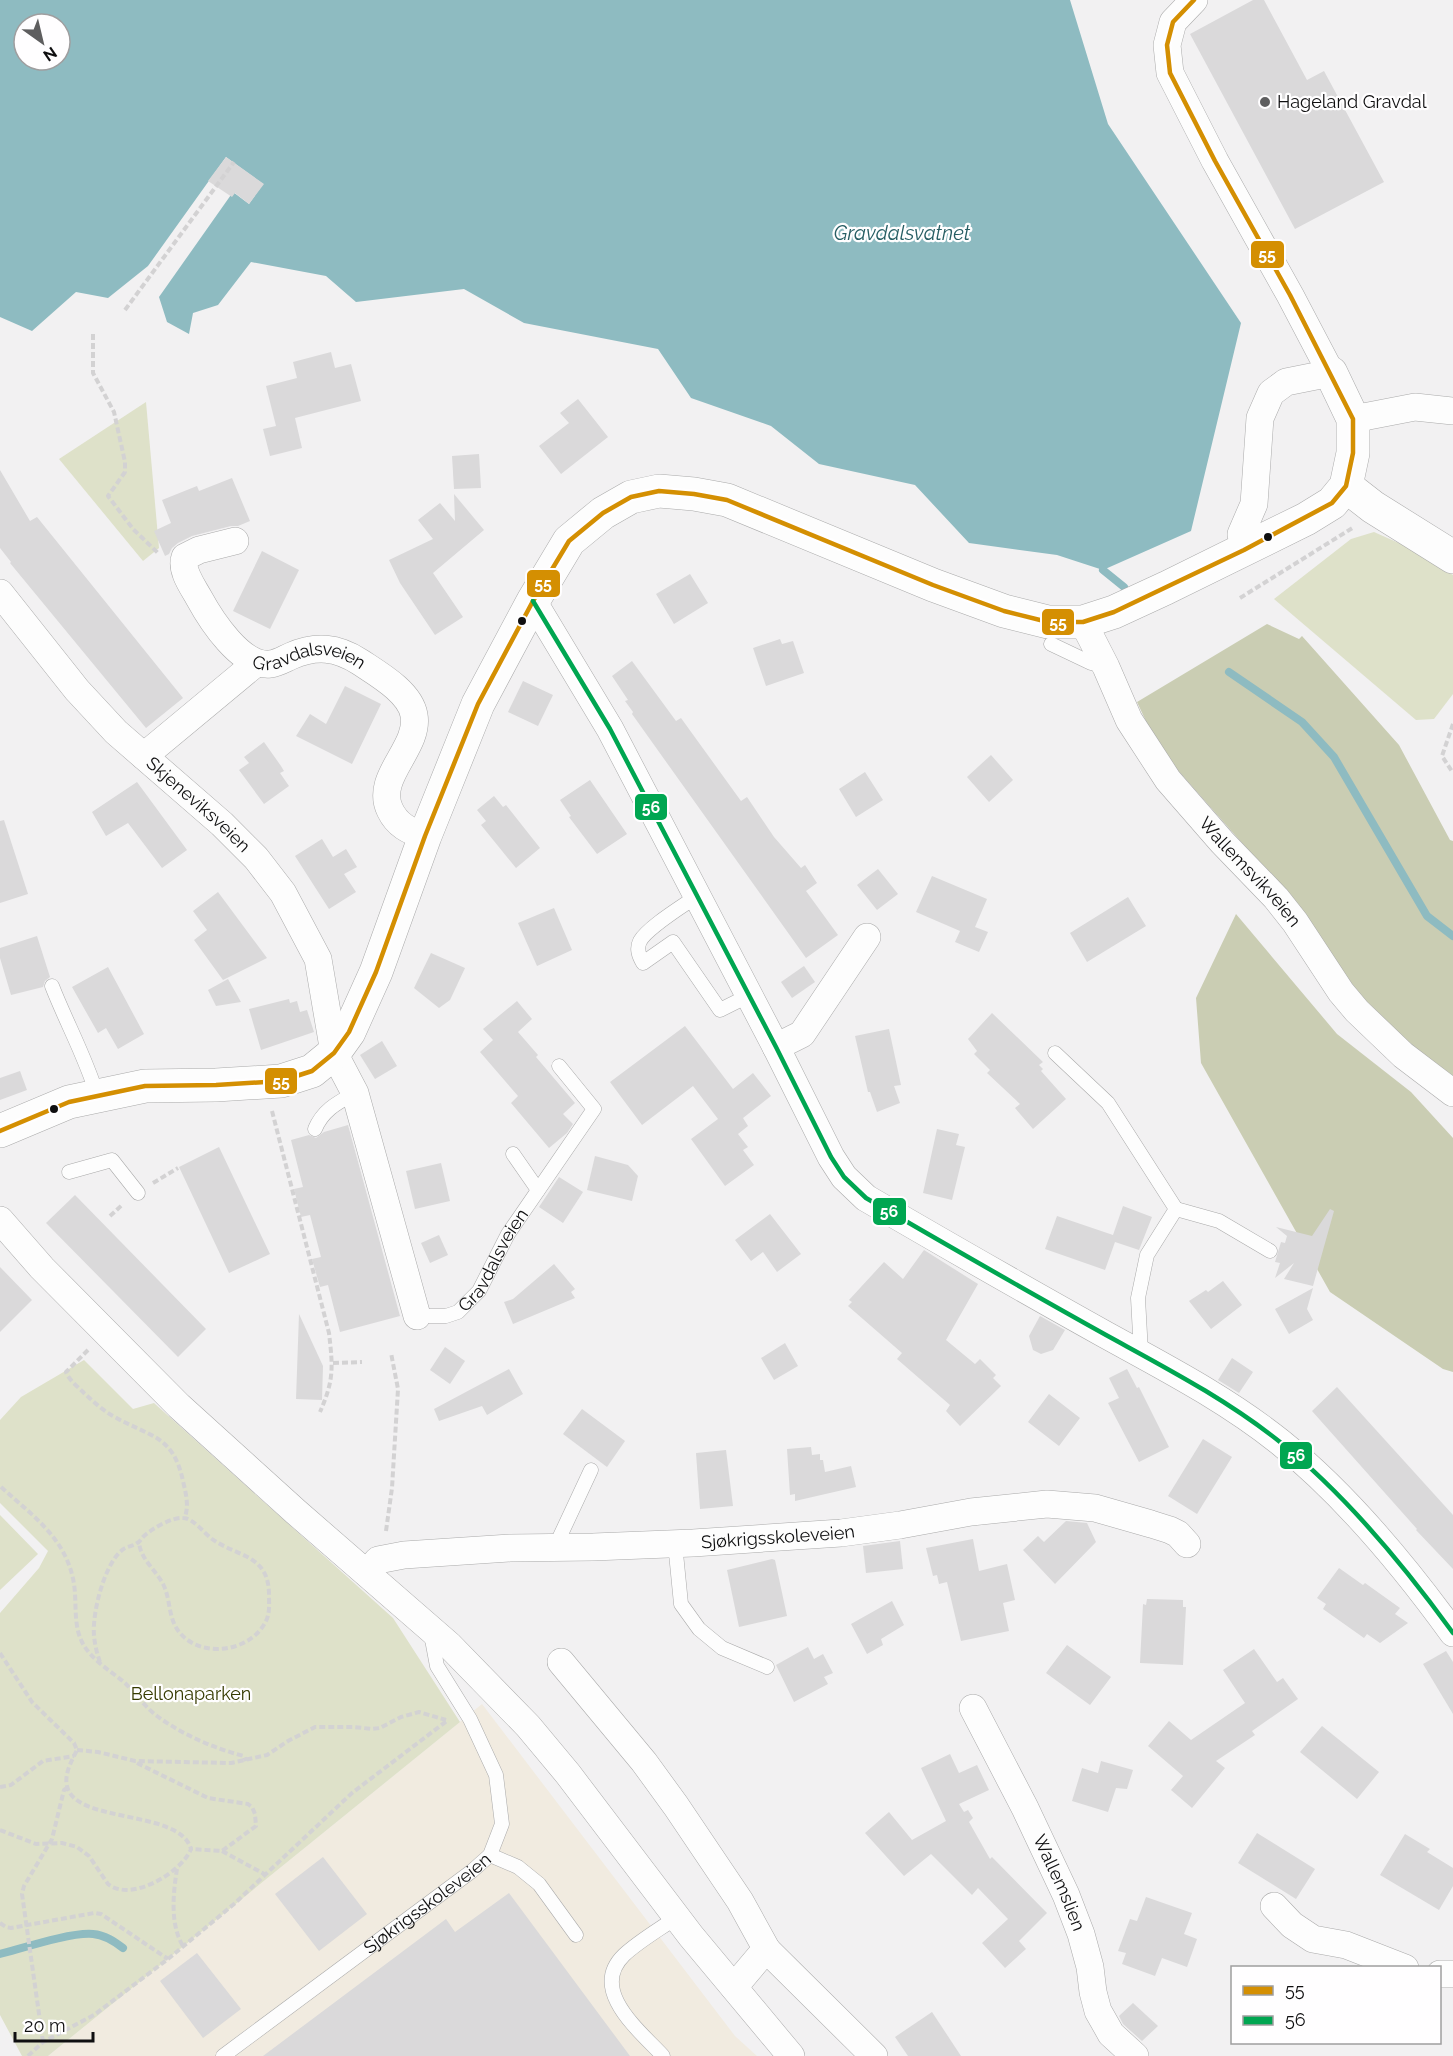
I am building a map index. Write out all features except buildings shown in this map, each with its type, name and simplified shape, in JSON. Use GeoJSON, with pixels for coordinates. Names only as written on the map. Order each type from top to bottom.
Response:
{"type":"FeatureCollection","features":[{"type":"Feature","properties":{"kind":"main road"},"geometry":{"type":"LineString","coordinates":[[0,1131],[69,1102],[145,1086],[281,1081],[312,1071],[334,1053],[349,1032],[376,972],[425,836],[478,704],[568,541],[603,513],[631,496],[659,491],[727,500],[933,585],[1004,611],[1048,622],[1083,622],[1114,612],[1244,550],[1306,519],[1332,503],[1346,486],[1353,453],[1353,419],[1331,374]]}},
{"type":"Feature","properties":{"kind":"main road"},"geometry":{"type":"LineString","coordinates":[[1346,486],[1373,507],[1453,557]]}},
{"type":"Feature","properties":{"kind":"street"},"geometry":{"type":"LineString","coordinates":[[1192,0],[1173,22],[1167,45],[1170,73],[1215,161],[1331,374],[1286,382],[1271,393],[1260,418],[1254,504],[1242,534],[1244,550]]}},
{"type":"Feature","properties":{"kind":"street"},"geometry":{"type":"LineString","coordinates":[[1353,419],[1415,407],[1453,411]]}},
{"type":"Feature","properties":{"kind":"street"},"geometry":{"type":"LineString","coordinates":[[186,573],[183,563],[185,557],[191,553],[236,541]]}},
{"type":"Feature","properties":{"kind":"street","name":"Gravdalsveien"},"geometry":{"type":"LineString","coordinates":[[186,573],[214,623],[237,650],[256,663],[270,664],[311,649],[334,649],[360,662],[403,695],[414,713],[414,722],[407,745],[387,787],[387,802],[393,817],[404,828],[425,836]]}},
{"type":"Feature","properties":{"kind":"street","name":"Skjeneviksveien"},"geometry":{"type":"LineString","coordinates":[[0,593],[77,690],[116,732],[256,858],[283,893],[318,959],[334,1053]]}},
{"type":"Feature","properties":{"kind":"street"},"geometry":{"type":"LineString","coordinates":[[533,601],[610,729],[831,1157],[844,1177],[866,1198],[1225,1402],[1280,1442],[1351,1510],[1401,1566],[1453,1633]]}},
{"type":"Feature","properties":{"kind":"street","name":"Wallemsvikveien"},"geometry":{"type":"LineString","coordinates":[[1083,622],[1107,667],[1129,720],[1168,780],[1222,842],[1276,898],[1295,922],[1341,992],[1357,1011],[1403,1055],[1453,1093]]}},
{"type":"Feature","properties":{"kind":"street"},"geometry":{"type":"LineString","coordinates":[[144,756],[256,663]]}},
{"type":"Feature","properties":{"kind":"street"},"geometry":{"type":"LineString","coordinates":[[776,1047],[802,1034],[867,937]]}},
{"type":"Feature","properties":{"kind":"street","name":"Gravdalsveien"},"geometry":{"type":"LineString","coordinates":[[334,1053],[355,1093],[417,1316]]}},
{"type":"Feature","properties":{"kind":"street"},"geometry":{"type":"LineString","coordinates":[[0,1220],[42,1268],[218,1442],[373,1566],[430,1628],[484,1679],[528,1726],[568,1774],[677,1917],[791,2056]]}},
{"type":"Feature","properties":{"kind":"street","name":"Sjøkrigsskoleveien"},"geometry":{"type":"LineString","coordinates":[[373,1566],[404,1555],[527,1547],[664,1543],[841,1533],[991,1509],[1047,1504],[1095,1508],[1170,1530],[1178,1534],[1187,1544]]}},
{"type":"Feature","properties":{"kind":"street"},"geometry":{"type":"LineString","coordinates":[[561,1662],[644,1762],[740,1901],[767,1950],[874,2056]]}},
{"type":"Feature","properties":{"kind":"street","name":"Wallemslien"},"geometry":{"type":"LineString","coordinates":[[973,1708],[1066,1895],[1084,1944],[1098,2011],[1111,2034],[1135,2056]]}},
{"type":"Feature","properties":{"kind":"street"},"geometry":{"type":"LineString","coordinates":[[1274,1906],[1292,1925],[1313,1939],[1346,1945],[1401,1966]]}},
{"type":"Feature","properties":{"kind":"street"},"geometry":{"type":"LineString","coordinates":[[734,1987],[760,1955],[767,1950]]}},
{"type":"Feature","properties":{"kind":"lane"},"geometry":{"type":"LineString","coordinates":[[1051,644],[1091,663],[1107,667]]}},
{"type":"Feature","properties":{"kind":"lane"},"geometry":{"type":"LineString","coordinates":[[697,896],[648,931],[640,941],[639,956],[643,963],[673,942],[720,1010],[748,996]]}},
{"type":"Feature","properties":{"kind":"lane"},"geometry":{"type":"LineString","coordinates":[[52,986],[97,1095]]}},
{"type":"Feature","properties":{"kind":"lane"},"geometry":{"type":"LineString","coordinates":[[1055,1053],[1108,1103],[1176,1209],[1219,1221],[1270,1251]]}},
{"type":"Feature","properties":{"kind":"lane","name":"Gravdalsveien"},"geometry":{"type":"LineString","coordinates":[[417,1316],[446,1316],[458,1312],[479,1291],[508,1234],[594,1109],[559,1066]]}},
{"type":"Feature","properties":{"kind":"lane"},"geometry":{"type":"LineString","coordinates":[[315,1129],[319,1118],[326,1110],[355,1093]]}},
{"type":"Feature","properties":{"kind":"lane"},"geometry":{"type":"LineString","coordinates":[[513,1154],[538,1190]]}},
{"type":"Feature","properties":{"kind":"lane"},"geometry":{"type":"LineString","coordinates":[[69,1172],[112,1160],[138,1193]]}},
{"type":"Feature","properties":{"kind":"lane"},"geometry":{"type":"LineString","coordinates":[[1141,1353],[1138,1298],[1147,1255],[1176,1209]]}},
{"type":"Feature","properties":{"kind":"lane"},"geometry":{"type":"LineString","coordinates":[[555,1547],[591,1470]]}},
{"type":"Feature","properties":{"kind":"lane"},"geometry":{"type":"LineString","coordinates":[[664,1543],[675,1543],[681,1604],[699,1629],[722,1648],[767,1667]]}},
{"type":"Feature","properties":{"kind":"lane","name":"Sjøkrigsskoleveien"},"geometry":{"type":"LineString","coordinates":[[223,2056],[472,1871],[490,1855],[502,1824],[495,1775],[485,1750],[437,1666],[430,1628]]}},
{"type":"Feature","properties":{"kind":"lane"},"geometry":{"type":"LineString","coordinates":[[490,1855],[519,1867],[539,1884],[576,1935]]}},
{"type":"Feature","properties":{"kind":"lane"},"geometry":{"type":"LineString","coordinates":[[663,2056],[628,2017],[615,1999],[610,1984],[613,1969],[624,1956],[677,1917]]}},
{"type":"Feature","properties":{"kind":"path"},"geometry":{"type":"LineString","coordinates":[[125,310],[234,162]]}},
{"type":"Feature","properties":{"kind":"path"},"geometry":{"type":"LineString","coordinates":[[93,334],[93,373],[114,412],[125,462],[125,472],[108,496],[153,550],[186,573]]}},
{"type":"Feature","properties":{"kind":"path"},"geometry":{"type":"LineString","coordinates":[[1240,598],[1358,525],[1373,507]]}},
{"type":"Feature","properties":{"kind":"path"},"geometry":{"type":"LineString","coordinates":[[1453,724],[1442,756],[1453,773]]}},
{"type":"Feature","properties":{"kind":"path"},"geometry":{"type":"LineString","coordinates":[[260,1082],[269,1102],[281,1144],[329,1333],[333,1363],[332,1378],[320,1412]]}},
{"type":"Feature","properties":{"kind":"path"},"geometry":{"type":"LineString","coordinates":[[110,1216],[120,1207]]}},
{"type":"Feature","properties":{"kind":"path"},"geometry":{"type":"LineString","coordinates":[[106,1333],[69,1368],[66,1372],[67,1376],[111,1415],[151,1433],[170,1448],[176,1457],[185,1491],[187,1510],[184,1518]]}},
{"type":"Feature","properties":{"kind":"path"},"geometry":{"type":"LineString","coordinates":[[373,1566],[384,1548],[394,1456],[398,1389],[391,1353]]}},
{"type":"Feature","properties":{"kind":"path"},"geometry":{"type":"LineString","coordinates":[[333,1363],[362,1362]]}},
{"type":"Feature","properties":{"kind":"path"},"geometry":{"type":"LineString","coordinates":[[2,1487],[44,1526],[62,1547],[73,1580],[78,1634],[88,1652],[124,1682],[156,1715],[214,1747],[244,1756],[246,1761]]}},
{"type":"Feature","properties":{"kind":"path"},"geometry":{"type":"LineString","coordinates":[[100,1662],[94,1635],[95,1619],[102,1587],[112,1563],[124,1548],[139,1543],[145,1535],[173,1519],[189,1518],[223,1546],[255,1561],[267,1578],[269,1608],[266,1621],[261,1629],[241,1644],[218,1649],[207,1649],[196,1645],[181,1634],[170,1613],[164,1586],[141,1552],[139,1543]]}},
{"type":"Feature","properties":{"kind":"path"},"geometry":{"type":"LineString","coordinates":[[0,1653],[32,1702],[74,1743],[77,1750]]}},
{"type":"Feature","properties":{"kind":"path"},"geometry":{"type":"LineString","coordinates":[[28,2056],[43,2042],[94,2015],[168,1959],[266,1875],[352,1793],[462,1708]]}},
{"type":"Feature","properties":{"kind":"path"},"geometry":{"type":"LineString","coordinates":[[77,1750],[98,1752],[135,1761],[231,1763],[267,1755],[315,1727],[380,1728],[401,1717],[419,1712],[447,1720]]}},
{"type":"Feature","properties":{"kind":"path"},"geometry":{"type":"LineString","coordinates":[[43,2042],[22,1894],[24,1886],[52,1839],[64,1790],[67,1788],[69,1767],[77,1750]]}},
{"type":"Feature","properties":{"kind":"path"},"geometry":{"type":"LineString","coordinates":[[0,1787],[11,1785],[43,1761],[74,1755]]}},
{"type":"Feature","properties":{"kind":"path"},"geometry":{"type":"LineString","coordinates":[[135,1761],[208,1798],[241,1802],[252,1807],[255,1814],[255,1826],[222,1851]]}},
{"type":"Feature","properties":{"kind":"path"},"geometry":{"type":"LineString","coordinates":[[0,1830],[36,1845],[62,1842],[77,1847],[89,1856],[108,1884],[122,1889],[146,1886],[162,1879],[184,1862],[191,1849],[181,1834],[149,1822],[92,1808],[71,1794],[67,1788]]}},
{"type":"Feature","properties":{"kind":"path"},"geometry":{"type":"LineString","coordinates":[[191,1849],[222,1851],[266,1875]]}},
{"type":"Feature","properties":{"kind":"path"},"geometry":{"type":"LineString","coordinates":[[177,1869],[174,1888],[175,1930],[183,1946]]}},
{"type":"Feature","properties":{"kind":"path"},"geometry":{"type":"LineString","coordinates":[[0,1923],[11,1928],[94,1913],[101,1914],[168,1959]]}},
{"type":"Feature","properties":{"kind":"shaded area"},"geometry":{"type":"Polygon","coordinates":[[[482,1704],[735,2036],[757,2056],[48,2056],[482,1704]]]}},
{"type":"Feature","properties":{"kind":"green space"},"geometry":{"type":"Polygon","coordinates":[[[146,402],[159,548],[143,561],[59,459],[146,402]]]}},
{"type":"Feature","properties":{"kind":"green space"},"geometry":{"type":"Polygon","coordinates":[[[1374,532],[1401,544],[1453,575],[1453,694],[1434,719],[1416,720],[1274,599],[1351,539],[1374,532]]]}},
{"type":"Feature","properties":{"kind":"green space"},"geometry":{"type":"Polygon","coordinates":[[[1267,624],[1299,639],[1302,636],[1399,745],[1450,840],[1453,841],[1453,1079],[1414,1048],[1342,977],[1288,895],[1159,749],[1137,702],[1267,624]]]}},
{"type":"Feature","properties":{"kind":"green space"},"geometry":{"type":"Polygon","coordinates":[[[1236,914],[1337,1034],[1411,1092],[1453,1138],[1453,1372],[1443,1369],[1330,1292],[1201,1063],[1196,998],[1236,914]]]}},
{"type":"Feature","properties":{"kind":"green space","name":"Bellonaparken"},"geometry":{"type":"Polygon","coordinates":[[[84,1360],[133,1409],[154,1403],[393,1618],[460,1722],[48,2056],[22,2056],[0,2015],[0,1613],[39,1568],[48,1551],[0,1503],[0,1420],[21,1397],[84,1360]]]}},
{"type":"Feature","properties":{"kind":"green space"},"geometry":{"type":"Polygon","coordinates":[[[0,1515],[38,1554],[0,1590],[0,1515]]]}},
{"type":"Feature","properties":{"kind":"water","name":"Gravdalsvatnet"},"geometry":{"type":"Polygon","coordinates":[[[0,0],[1070,0],[1108,124],[1241,323],[1191,531],[1103,570],[1057,555],[969,543],[915,485],[819,464],[771,426],[691,398],[658,349],[524,323],[464,289],[356,302],[326,276],[251,262],[218,305],[193,313],[189,334],[167,322],[159,297],[233,192],[249,204],[263,184],[226,157],[148,266],[108,298],[76,292],[32,331],[0,317],[0,0]]]}},
{"type":"Feature","properties":{"kind":"waterway"},"geometry":{"type":"LineString","coordinates":[[1103,570],[1124,587]]}},
{"type":"Feature","properties":{"kind":"waterway"},"geometry":{"type":"LineString","coordinates":[[1229,672],[1302,722],[1334,757],[1427,916],[1453,936]]}},
{"type":"Feature","properties":{"kind":"waterway"},"geometry":{"type":"LineString","coordinates":[[0,1954],[84,1934],[101,1936],[123,1948]]}},
{"type":"Feature","properties":{"kind":"transit line","name":"55"},"geometry":{"type":"LineString","coordinates":[[0,1131],[69,1102],[145,1086],[281,1081],[312,1071],[334,1053],[349,1032],[376,972],[425,836],[478,704],[533,601],[569,541],[603,513],[631,497],[659,491],[727,500],[933,585],[1004,611],[1048,622],[1083,622],[1114,612],[1244,550],[1332,503],[1346,486],[1353,453],[1353,419],[1290,295],[1215,161],[1170,73],[1167,45],[1173,22],[1194,0]]}},
{"type":"Feature","properties":{"kind":"transit line","name":"56"},"geometry":{"type":"LineString","coordinates":[[533,601],[610,729],[831,1157],[844,1177],[866,1198],[1195,1385],[1259,1426],[1328,1484],[1351,1508],[1394,1556],[1453,1633]]}},
{"type":"Feature","properties":{"kind":"place","name":"Hageland Gravdal"},"geometry":{"type":"Point","coordinates":[1265,102]}}]}
